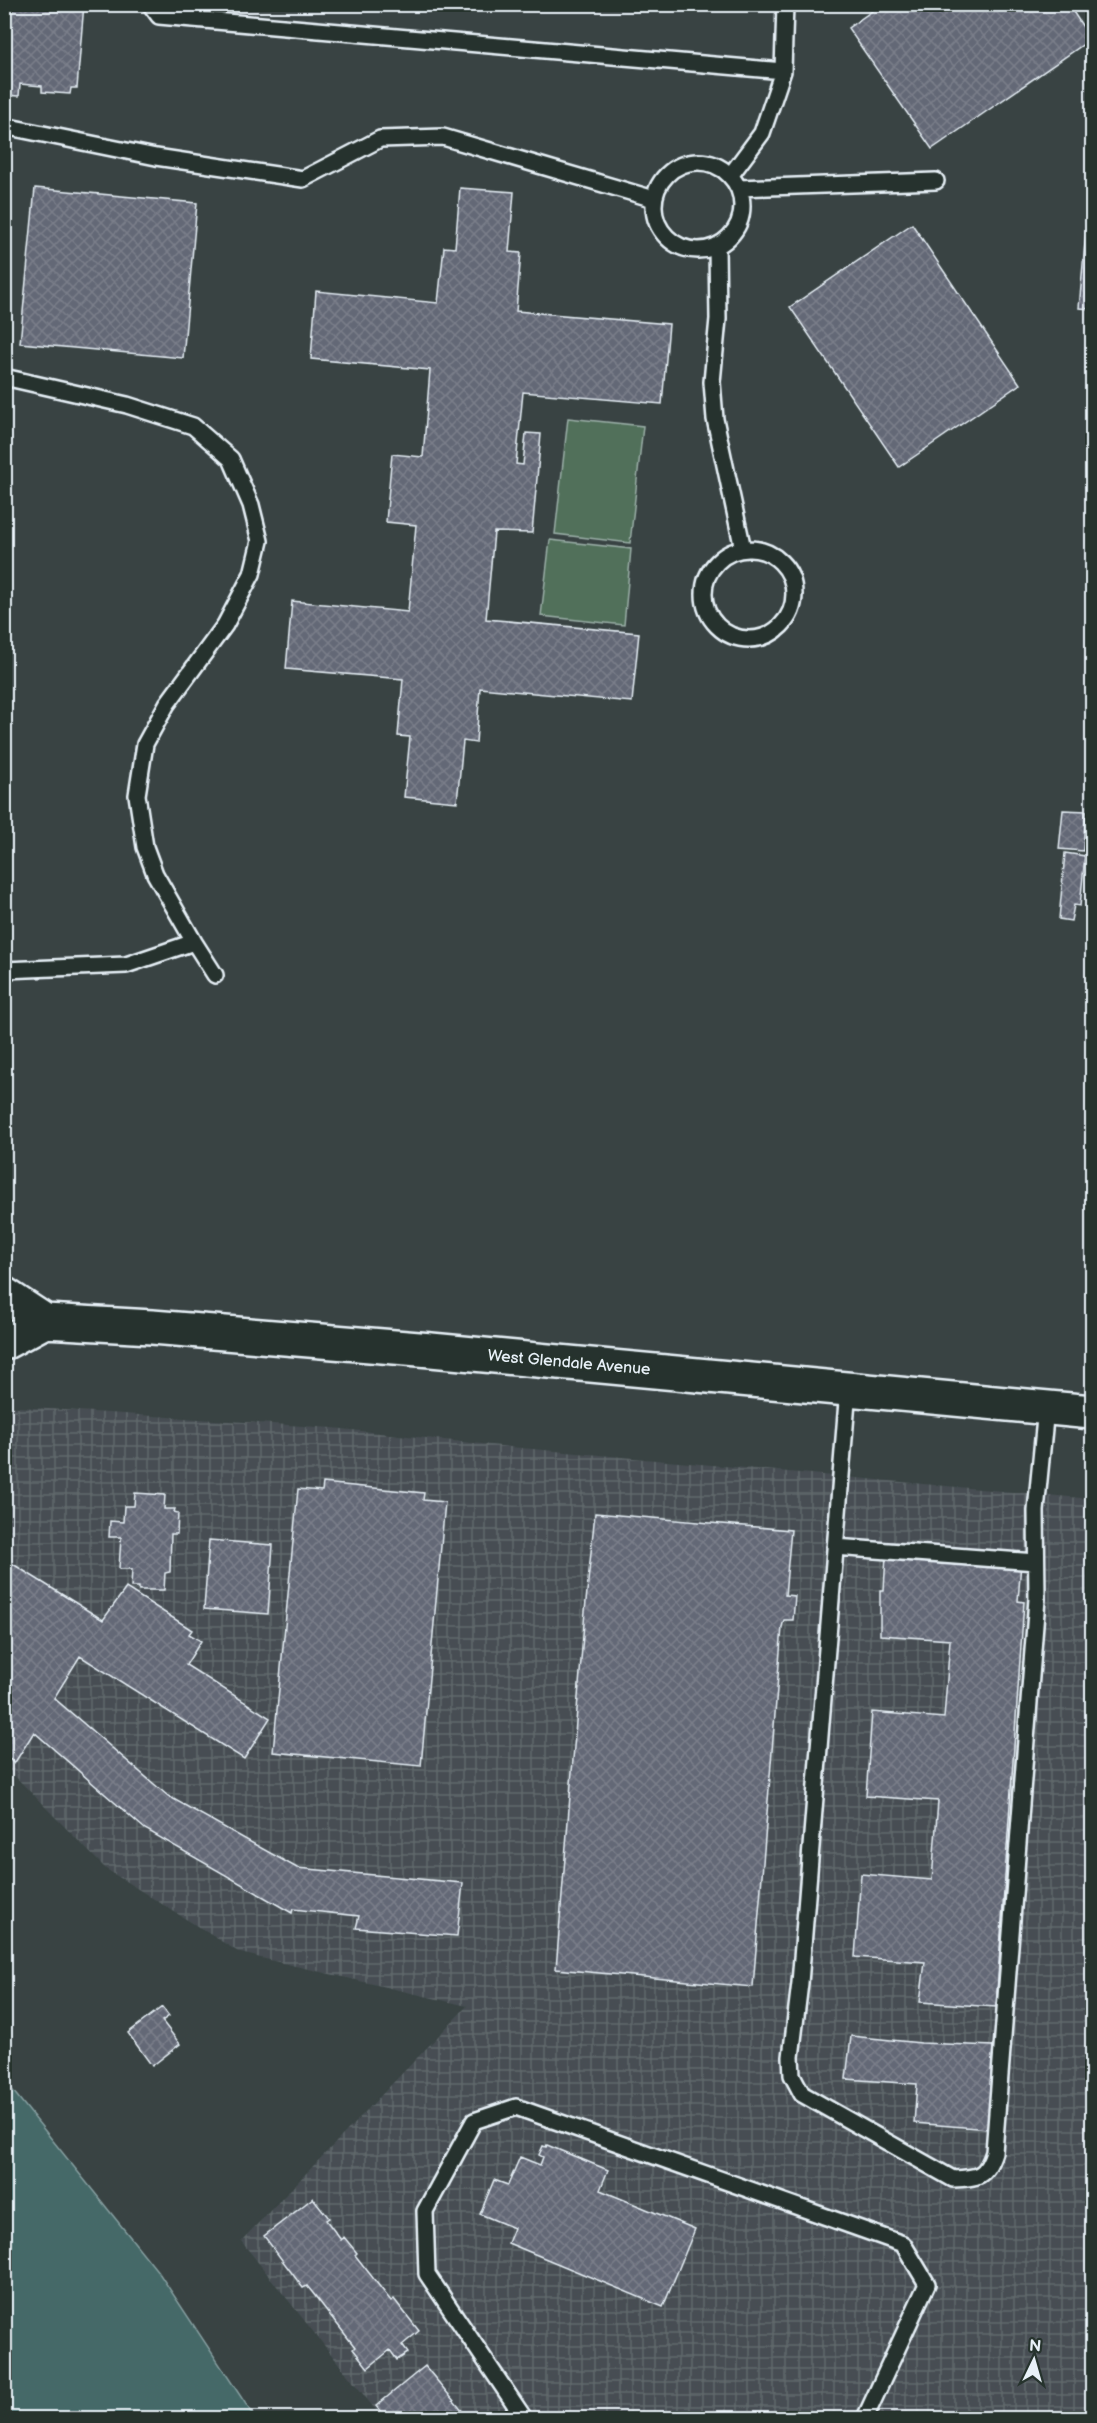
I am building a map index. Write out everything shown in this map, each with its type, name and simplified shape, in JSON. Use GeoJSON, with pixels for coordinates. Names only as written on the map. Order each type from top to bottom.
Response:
{"type":"FeatureCollection","features":[{"type":"Feature","properties":{"kind":"main road"},"geometry":{"type":"LineString","coordinates":[[4,1294],[45,1321],[4,1343]]}},
{"type":"Feature","properties":{"kind":"main road","name":"West Glendale Avenue"},"geometry":{"type":"LineString","coordinates":[[45,1321],[152,1326],[291,1337],[1092,1412]]}},
{"type":"Feature","properties":{"kind":"lane"},"geometry":{"type":"LineString","coordinates":[[150,4],[159,16],[783,71]]}},
{"type":"Feature","properties":{"kind":"lane"},"geometry":{"type":"LineString","coordinates":[[735,182],[762,133],[783,71],[785,4]]}},
{"type":"Feature","properties":{"kind":"lane"},"geometry":{"type":"LineString","coordinates":[[4,126],[156,158],[303,179],[380,139],[443,137],[654,199]]}},
{"type":"Feature","properties":{"kind":"lane"},"geometry":{"type":"LineString","coordinates":[[692,162],[706,163],[719,167],[735,182],[742,203],[741,218],[735,231],[717,246],[696,251],[681,248],[659,228],[654,214],[654,199],[658,186],[678,166],[692,162]]}},
{"type":"Feature","properties":{"kind":"lane"},"geometry":{"type":"LineString","coordinates":[[735,182],[936,181]]}},
{"type":"Feature","properties":{"kind":"lane"},"geometry":{"type":"LineString","coordinates":[[717,246],[718,319],[712,382],[715,419],[743,549]]}},
{"type":"Feature","properties":{"kind":"lane"},"geometry":{"type":"LineString","coordinates":[[4,377],[127,405],[193,426],[231,459],[251,505],[260,541],[252,574],[225,625],[167,704],[145,744],[138,795],[145,847],[155,874],[215,975]]}},
{"type":"Feature","properties":{"kind":"lane"},"geometry":{"type":"LineString","coordinates":[[743,549],[759,550],[773,556],[785,566],[792,580],[794,595],[791,610],[783,624],[770,633],[756,638],[740,638],[726,633],[708,612],[704,599],[704,585],[709,572],[718,561],[730,553],[743,549]]}},
{"type":"Feature","properties":{"kind":"lane"},"geometry":{"type":"LineString","coordinates":[[4,970],[126,965],[194,942]]}},
{"type":"Feature","properties":{"kind":"lane"},"geometry":{"type":"LineString","coordinates":[[848,1389],[796,2024],[791,2057],[792,2075],[802,2094],[953,2179],[975,2178],[989,2168],[994,2152],[1037,1590],[1036,1511],[1046,1408]]}},
{"type":"Feature","properties":{"kind":"lane"},"geometry":{"type":"LineString","coordinates":[[835,1547],[1036,1562]]}},
{"type":"Feature","properties":{"kind":"lane"},"geometry":{"type":"LineString","coordinates":[[524,2418],[427,2274],[425,2211],[474,2121],[516,2107],[903,2244],[927,2284],[865,2418]]}},
{"type":"Feature","properties":{"kind":"shaded area"},"geometry":{"type":"Polygon","coordinates":[[[4,1406],[333,1428],[510,1447],[1092,1499],[1092,2418],[382,2418],[241,2241],[467,2006],[240,1953],[106,1869],[5,1766],[4,1406]]]}},
{"type":"Feature","properties":{"kind":"green space"},"geometry":{"type":"Polygon","coordinates":[[[568,418],[643,426],[630,543],[555,534],[568,418]]]}},
{"type":"Feature","properties":{"kind":"green space"},"geometry":{"type":"Polygon","coordinates":[[[550,540],[631,549],[624,625],[541,616],[550,540]]]}},
{"type":"Feature","properties":{"kind":"water"},"geometry":{"type":"Polygon","coordinates":[[[5,2081],[159,2273],[255,2418],[5,2418],[5,2081]]]}},
{"type":"Feature","properties":{"kind":"building"},"geometry":{"type":"Polygon","coordinates":[[[4,4],[84,4],[77,88],[71,88],[70,94],[42,92],[42,86],[20,84],[19,96],[4,95],[4,4]]]}},
{"type":"Feature","properties":{"kind":"building"},"geometry":{"type":"Polygon","coordinates":[[[882,4],[1068,4],[1091,39],[932,149],[848,28],[882,4]]]}},
{"type":"Feature","properties":{"kind":"building"},"geometry":{"type":"Polygon","coordinates":[[[1092,167],[1092,309],[1079,308],[1092,167]]]}},
{"type":"Feature","properties":{"kind":"building"},"geometry":{"type":"Polygon","coordinates":[[[35,188],[197,203],[183,358],[20,343],[35,188]]]}},
{"type":"Feature","properties":{"kind":"building"},"geometry":{"type":"Polygon","coordinates":[[[460,188],[514,192],[509,252],[521,253],[516,311],[669,324],[662,404],[523,392],[516,464],[523,465],[526,433],[541,434],[532,533],[494,532],[486,619],[639,633],[632,702],[480,688],[476,743],[463,741],[457,802],[404,797],[410,737],[398,736],[403,679],[286,669],[292,601],[408,612],[416,525],[386,522],[390,475],[392,454],[423,457],[430,370],[311,359],[316,291],[438,303],[444,247],[455,248],[460,188]]]}},
{"type":"Feature","properties":{"kind":"building"},"geometry":{"type":"Polygon","coordinates":[[[912,224],[1020,384],[899,467],[790,307],[912,224]]]}},
{"type":"Feature","properties":{"kind":"building"},"geometry":{"type":"Polygon","coordinates":[[[1063,810],[1086,811],[1083,851],[1059,849],[1063,810]]]}},
{"type":"Feature","properties":{"kind":"building"},"geometry":{"type":"Polygon","coordinates":[[[1065,853],[1085,856],[1080,906],[1074,905],[1071,921],[1059,919],[1065,853]]]}},
{"type":"Feature","properties":{"kind":"building"},"geometry":{"type":"Polygon","coordinates":[[[323,1483],[424,1493],[423,1500],[445,1502],[421,1766],[273,1752],[298,1489],[322,1491],[323,1483]]]}},
{"type":"Feature","properties":{"kind":"building"},"geometry":{"type":"Polygon","coordinates":[[[135,1493],[165,1495],[164,1509],[175,1509],[174,1512],[178,1513],[177,1534],[171,1534],[170,1572],[165,1573],[164,1590],[139,1590],[139,1587],[131,1587],[132,1569],[119,1569],[121,1537],[109,1537],[110,1521],[123,1522],[124,1506],[134,1506],[135,1493]]]}},
{"type":"Feature","properties":{"kind":"building"},"geometry":{"type":"Polygon","coordinates":[[[595,1513],[791,1530],[785,1595],[795,1596],[793,1620],[784,1620],[782,1627],[753,1987],[556,1969],[595,1513]]]}},
{"type":"Feature","properties":{"kind":"building"},"geometry":{"type":"Polygon","coordinates":[[[209,1540],[273,1545],[268,1614],[204,1609],[209,1540]]]}},
{"type":"Feature","properties":{"kind":"building"},"geometry":{"type":"Polygon","coordinates":[[[886,1555],[1021,1563],[1018,1601],[1024,1602],[996,2007],[920,2002],[925,1962],[855,1957],[861,1874],[932,1880],[938,1801],[866,1796],[872,1712],[944,1718],[950,1640],[880,1635],[880,1590],[884,1590],[886,1555]]]}},
{"type":"Feature","properties":{"kind":"building"},"geometry":{"type":"Polygon","coordinates":[[[8,1561],[103,1620],[126,1588],[192,1630],[189,1634],[201,1641],[186,1665],[270,1718],[244,1759],[80,1656],[54,1698],[168,1796],[297,1868],[463,1883],[457,1936],[356,1928],[359,1916],[293,1909],[292,1913],[145,1829],[34,1732],[14,1764],[4,1752],[4,1566],[8,1561]]]}},
{"type":"Feature","properties":{"kind":"building"},"geometry":{"type":"Polygon","coordinates":[[[162,2007],[169,2016],[162,2021],[180,2044],[152,2066],[128,2033],[162,2007]]]}},
{"type":"Feature","properties":{"kind":"building"},"geometry":{"type":"Polygon","coordinates":[[[851,2036],[921,2043],[993,2046],[988,2129],[914,2123],[917,2084],[846,2079],[851,2036]]]}},
{"type":"Feature","properties":{"kind":"building"},"geometry":{"type":"Polygon","coordinates":[[[547,2145],[608,2170],[600,2190],[695,2229],[663,2307],[508,2243],[514,2228],[480,2214],[494,2180],[508,2185],[520,2157],[540,2165],[543,2157],[539,2155],[543,2146],[547,2145]]]}},
{"type":"Feature","properties":{"kind":"building"},"geometry":{"type":"Polygon","coordinates":[[[313,2198],[329,2218],[326,2220],[341,2240],[344,2237],[391,2301],[394,2299],[419,2331],[402,2345],[408,2353],[397,2360],[390,2350],[368,2368],[353,2349],[355,2347],[312,2292],[307,2286],[303,2288],[264,2236],[313,2198]]]}},
{"type":"Feature","properties":{"kind":"building"},"geometry":{"type":"Polygon","coordinates":[[[425,2366],[468,2418],[386,2418],[376,2406],[425,2366]]]}}]}
